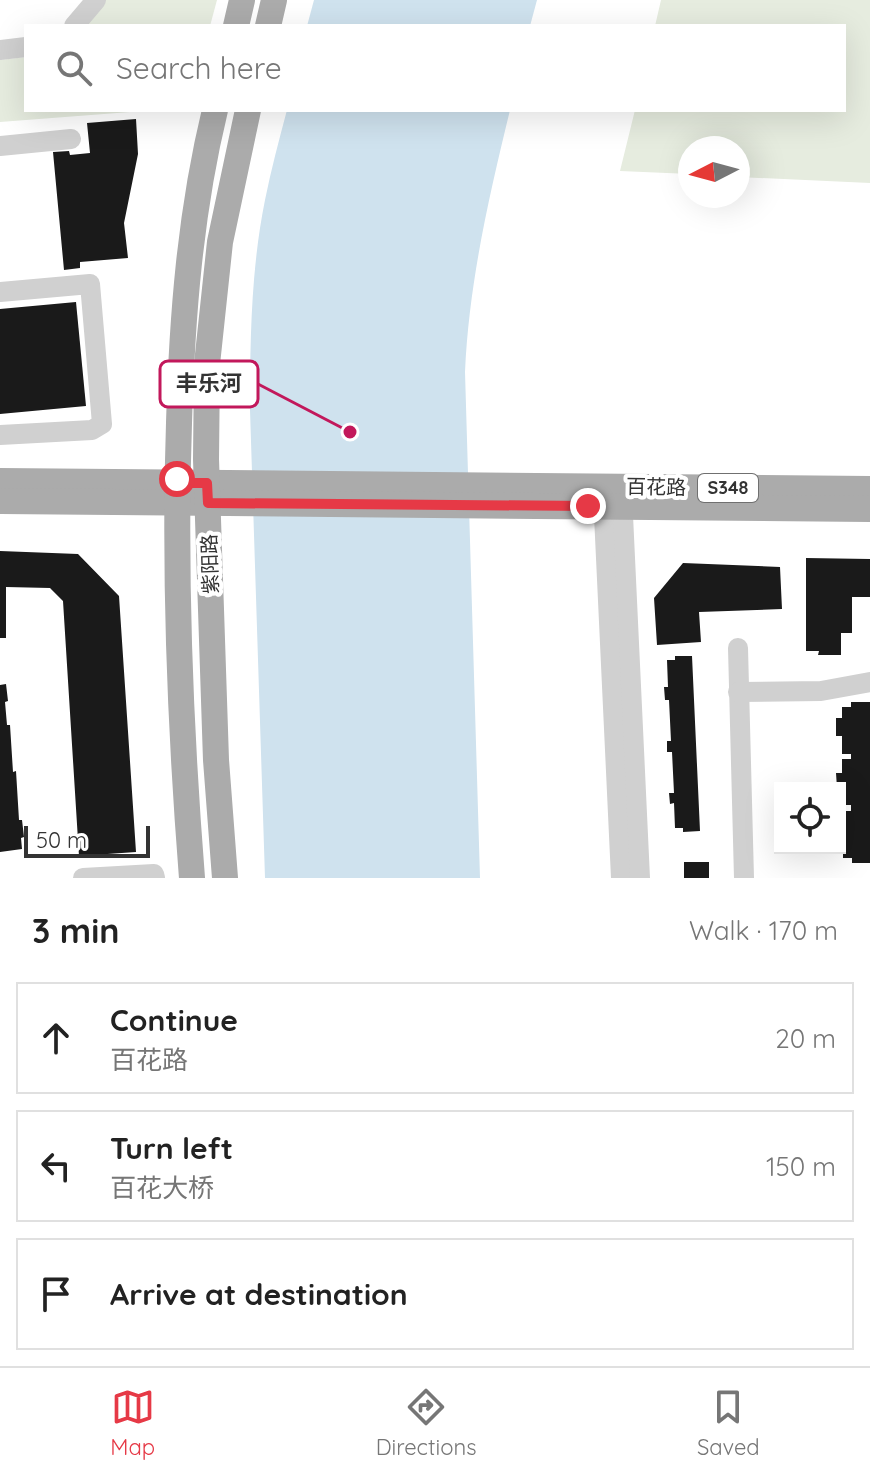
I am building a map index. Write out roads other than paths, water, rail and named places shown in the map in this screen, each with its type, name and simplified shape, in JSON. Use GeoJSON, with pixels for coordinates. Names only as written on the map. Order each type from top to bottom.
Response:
{"type":"FeatureCollection","features":[{"type":"Feature","properties":{"kind":"main road"},"geometry":{"type":"LineString","coordinates":[[236,24],[242,0]]}},
{"type":"Feature","properties":{"kind":"main road"},"geometry":{"type":"LineString","coordinates":[[268,24],[274,0]]}},
{"type":"Feature","properties":{"kind":"main road","name":"紫阳路"},"geometry":{"type":"LineString","coordinates":[[192,878],[181,733],[177,493],[189,251],[215,112]]}},
{"type":"Feature","properties":{"kind":"main road","name":"紫阳路"},"geometry":{"type":"LineString","coordinates":[[225,878],[216,760],[206,411],[210,316],[226,205],[248,112]]}},
{"type":"Feature","properties":{"kind":"main road","name":"S348"},"geometry":{"type":"LineString","coordinates":[[0,481],[177,493]]}},
{"type":"Feature","properties":{"kind":"main road","name":"百花路"},"geometry":{"type":"LineString","coordinates":[[604,497],[870,489]]}},
{"type":"Feature","properties":{"kind":"main road","name":"S348"},"geometry":{"type":"LineString","coordinates":[[0,501],[177,493],[604,497]]}},
{"type":"Feature","properties":{"kind":"main road","name":"百花路"},"geometry":{"type":"LineString","coordinates":[[604,497],[870,509]]}},
{"type":"Feature","properties":{"kind":"street"},"geometry":{"type":"LineString","coordinates":[[76,24],[96,0]]}},
{"type":"Feature","properties":{"kind":"street"},"geometry":{"type":"LineString","coordinates":[[0,50],[24,47]]}},
{"type":"Feature","properties":{"kind":"street"},"geometry":{"type":"LineString","coordinates":[[0,146],[71,139]]}},
{"type":"Feature","properties":{"kind":"street"},"geometry":{"type":"LineString","coordinates":[[0,292],[90,284],[102,424],[92,430],[0,435]]}},
{"type":"Feature","properties":{"kind":"street"},"geometry":{"type":"LineString","coordinates":[[604,497],[621,878]]}},
{"type":"Feature","properties":{"kind":"street"},"geometry":{"type":"LineString","coordinates":[[604,497],[640,878]]}},
{"type":"Feature","properties":{"kind":"street"},"geometry":{"type":"LineString","coordinates":[[738,648],[744,878]]}},
{"type":"Feature","properties":{"kind":"street"},"geometry":{"type":"LineString","coordinates":[[738,692],[821,691],[870,682]]}},
{"type":"Feature","properties":{"kind":"street"},"geometry":{"type":"LineString","coordinates":[[83,878],[154,874],[155,878]]}},
{"type":"Feature","properties":{"kind":"water"},"geometry":{"type":"Polygon","coordinates":[[[314,0],[537,0],[531,24],[308,24],[314,0]]]}},
{"type":"Feature","properties":{"kind":"water"},"geometry":{"type":"Polygon","coordinates":[[[286,112],[510,112],[475,272],[465,372],[480,878],[265,878],[250,410],[254,279],[270,178],[286,112]]]}},
{"type":"Feature","properties":{"kind":"place","name":"丰乐河"},"geometry":{"type":"Point","coordinates":[350,432]}}]}
